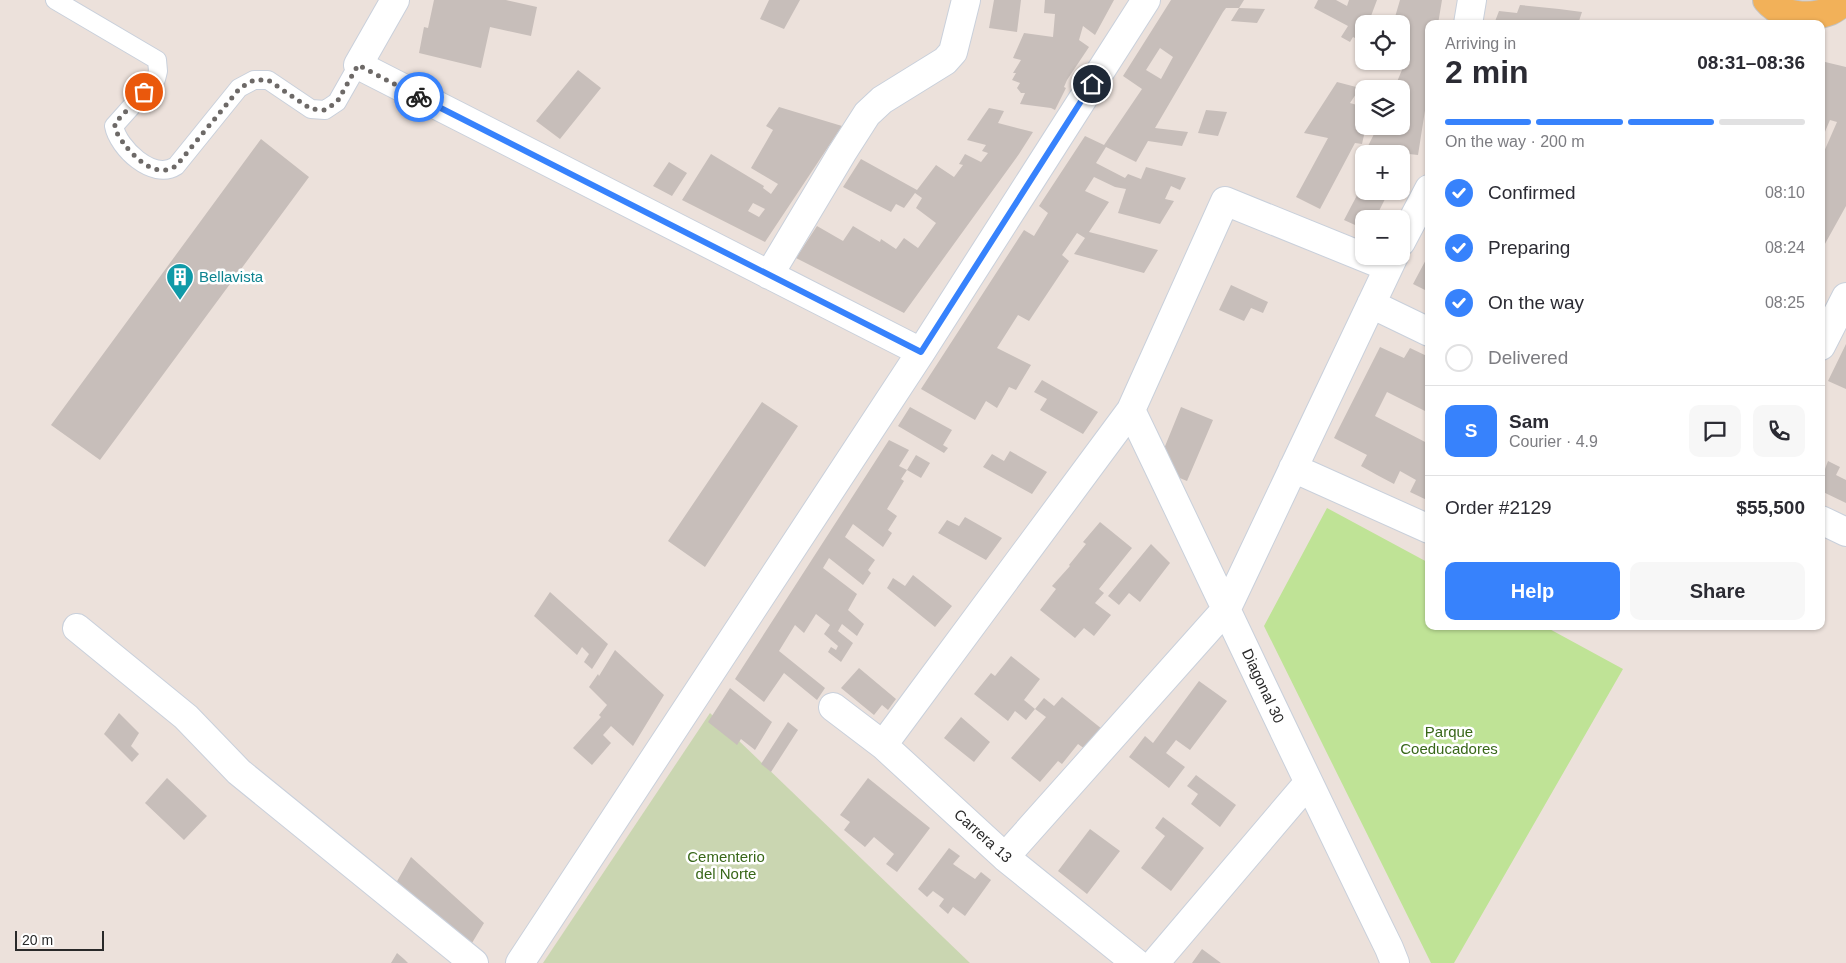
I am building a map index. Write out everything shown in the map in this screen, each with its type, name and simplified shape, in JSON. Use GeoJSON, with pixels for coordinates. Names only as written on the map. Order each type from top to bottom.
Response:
{"type":"FeatureCollection","features":[{"type":"Feature","properties":{"kind":"main road"},"geometry":{"type":"LineString","coordinates":[[1765,1],[1788,14],[1810,16],[1830,11],[1846,0]]}},
{"type":"Feature","properties":{"kind":"street"},"geometry":{"type":"LineString","coordinates":[[395,0],[358,65],[921,352]]}},
{"type":"Feature","properties":{"kind":"street"},"geometry":{"type":"LineString","coordinates":[[769,275],[867,114],[882,100],[945,61],[953,52],[966,0]]}},
{"type":"Feature","properties":{"kind":"street"},"geometry":{"type":"LineString","coordinates":[[520,963],[921,352],[1146,0]]}},
{"type":"Feature","properties":{"kind":"street"},"geometry":{"type":"LineString","coordinates":[[1469,20],[1472,0]]}},
{"type":"Feature","properties":{"kind":"street"},"geometry":{"type":"LineString","coordinates":[[1410,225],[1425,197]]}},
{"type":"Feature","properties":{"kind":"street"},"geometry":{"type":"LineString","coordinates":[[882,745],[1131,410],[1225,202],[1355,249]]}},
{"type":"Feature","properties":{"kind":"street"},"geometry":{"type":"LineString","coordinates":[[1005,857],[1227,608],[1390,265]]}},
{"type":"Feature","properties":{"kind":"street"},"geometry":{"type":"LineString","coordinates":[[1825,332],[1846,297]]}},
{"type":"Feature","properties":{"kind":"street"},"geometry":{"type":"LineString","coordinates":[[1371,304],[1425,330]]}},
{"type":"Feature","properties":{"kind":"street","name":"Diagonal 30"},"geometry":{"type":"LineString","coordinates":[[1131,410],[1227,608],[1387,958]]}},
{"type":"Feature","properties":{"kind":"street"},"geometry":{"type":"LineString","coordinates":[[1293,468],[1425,527]]}},
{"type":"Feature","properties":{"kind":"street"},"geometry":{"type":"LineString","coordinates":[[1825,522],[1846,532]]}},
{"type":"Feature","properties":{"kind":"street"},"geometry":{"type":"LineString","coordinates":[[77,628],[186,718],[240,772],[474,963]]}},
{"type":"Feature","properties":{"kind":"street","name":"Carrera 13"},"geometry":{"type":"LineString","coordinates":[[833,707],[882,745],[1005,857],[1136,963]]}},
{"type":"Feature","properties":{"kind":"street"},"geometry":{"type":"LineString","coordinates":[[1155,963],[1308,783]]}},
{"type":"Feature","properties":{"kind":"lane"},"geometry":{"type":"LineString","coordinates":[[55,0],[157,60],[156,79],[114,126],[121,140],[139,160],[158,170],[170,169],[176,166],[240,88],[254,80],[268,80],[311,109],[325,110],[337,102],[358,65]]}},
{"type":"Feature","properties":{"kind":"green space","name":"Parque Coeducadores"},"geometry":{"type":"Polygon","coordinates":[[[1327,508],[1425,561],[1425,630],[1551,630],[1623,669],[1454,963],[1431,963],[1264,626],[1327,508]]]}},
{"type":"Feature","properties":{"kind":"green space","name":"Cementerio del Norte"},"geometry":{"type":"Polygon","coordinates":[[[710,713],[970,963],[543,963],[710,713]]]}},
{"type":"Feature","properties":{"kind":"building"},"geometry":{"type":"Polygon","coordinates":[[[434,0],[506,0],[537,7],[531,36],[490,27],[481,68],[419,53],[424,27],[428,28],[434,0]]]}},
{"type":"Feature","properties":{"kind":"building"},"geometry":{"type":"Polygon","coordinates":[[[769,0],[800,0],[784,29],[760,19],[769,0]]]}},
{"type":"Feature","properties":{"kind":"building"},"geometry":{"type":"Polygon","coordinates":[[[994,0],[1021,0],[1017,32],[989,28],[994,0]]]}},
{"type":"Feature","properties":{"kind":"building"},"geometry":{"type":"Polygon","coordinates":[[[1045,0],[1114,0],[1095,35],[1083,26],[1079,40],[1089,47],[1067,80],[1064,87],[1066,88],[1055,110],[1020,104],[1025,93],[1021,93],[1017,88],[1020,83],[1012,80],[1016,73],[1013,73],[1021,60],[1013,58],[1024,33],[1053,37],[1055,14],[1044,13],[1045,0]]]}},
{"type":"Feature","properties":{"kind":"building"},"geometry":{"type":"Polygon","coordinates":[[[1171,0],[1244,0],[1239,8],[1226,8],[1223,12],[1155,128],[1188,132],[1182,146],[1148,141],[1136,162],[1106,147],[1096,163],[1125,178],[1128,174],[1141,179],[1146,167],[1186,178],[1180,190],[1171,186],[1165,199],[1174,201],[1160,224],[1118,213],[1126,189],[1115,187],[1094,177],[1085,191],[1109,202],[1089,232],[1158,250],[1144,273],[1074,254],[1085,238],[1077,233],[1062,255],[1069,261],[1029,321],[1018,315],[997,348],[1031,365],[1016,390],[1009,387],[997,408],[986,401],[975,420],[921,389],[1024,230],[1034,236],[1048,213],[1039,206],[1085,136],[1104,145],[1142,89],[1123,76],[1171,0]],[[1160,48],[1146,70],[1161,79],[1173,57],[1160,48]]]}},
{"type":"Feature","properties":{"kind":"building"},"geometry":{"type":"Polygon","coordinates":[[[1318,0],[1336,0],[1347,6],[1349,0],[1377,0],[1371,15],[1355,15],[1355,38],[1353,37],[1350,42],[1341,37],[1348,26],[1314,8],[1318,0]]]}},
{"type":"Feature","properties":{"kind":"building"},"geometry":{"type":"Polygon","coordinates":[[[1400,0],[1442,0],[1439,20],[1425,20],[1425,110],[1418,155],[1410,154],[1410,145],[1368,145],[1374,135],[1410,135],[1410,80],[1398,80],[1402,70],[1410,70],[1410,15],[1396,15],[1400,0]]]}},
{"type":"Feature","properties":{"kind":"building"},"geometry":{"type":"Polygon","coordinates":[[[1520,5],[1582,12],[1579,20],[1496,20],[1499,11],[1517,13],[1520,5]]]}},
{"type":"Feature","properties":{"kind":"building"},"geometry":{"type":"Polygon","coordinates":[[[1239,8],[1265,9],[1257,23],[1231,21],[1239,8]]]}},
{"type":"Feature","properties":{"kind":"building"},"geometry":{"type":"Polygon","coordinates":[[[1825,62],[1846,67],[1846,206],[1825,244],[1825,149],[1837,122],[1830,120],[1825,132],[1825,62]]]}},
{"type":"Feature","properties":{"kind":"building"},"geometry":{"type":"Polygon","coordinates":[[[578,70],[601,88],[560,139],[536,121],[578,70]]]}},
{"type":"Feature","properties":{"kind":"building"},"geometry":{"type":"Polygon","coordinates":[[[1337,82],[1355,87],[1355,96],[1350,103],[1355,104],[1355,135],[1364,135],[1362,144],[1355,143],[1320,209],[1296,197],[1328,138],[1304,133],[1337,82]]]}},
{"type":"Feature","properties":{"kind":"building"},"geometry":{"type":"Polygon","coordinates":[[[779,107],[842,126],[765,242],[682,200],[711,154],[764,186],[763,188],[771,194],[778,184],[751,168],[773,130],[766,126],[779,107]],[[753,203],[748,211],[759,217],[765,209],[753,203]]]}},
{"type":"Feature","properties":{"kind":"building"},"geometry":{"type":"Polygon","coordinates":[[[989,108],[1004,111],[998,123],[1033,132],[904,313],[796,258],[817,226],[843,241],[853,226],[880,242],[881,239],[896,249],[904,238],[918,248],[936,223],[916,208],[922,198],[915,193],[904,208],[896,204],[891,212],[843,187],[861,159],[917,190],[936,165],[954,177],[963,165],[959,164],[965,154],[981,162],[988,153],[982,151],[986,145],[967,140],[989,108]]]}},
{"type":"Feature","properties":{"kind":"building"},"geometry":{"type":"Polygon","coordinates":[[[1206,110],[1227,112],[1218,136],[1198,133],[1206,110]]]}},
{"type":"Feature","properties":{"kind":"building","name":"Bellavista"},"geometry":{"type":"Polygon","coordinates":[[[261,139],[309,177],[100,460],[51,425],[261,139]]]}},
{"type":"Feature","properties":{"kind":"building"},"geometry":{"type":"Polygon","coordinates":[[[669,162],[687,173],[672,196],[653,186],[669,162]]]}},
{"type":"Feature","properties":{"kind":"building"},"geometry":{"type":"Polygon","coordinates":[[[1355,199],[1384,200],[1380,210],[1355,210],[1355,225],[1344,220],[1355,199]]]}},
{"type":"Feature","properties":{"kind":"building"},"geometry":{"type":"Polygon","coordinates":[[[1425,262],[1425,290],[1413,284],[1425,262]]]}},
{"type":"Feature","properties":{"kind":"building"},"geometry":{"type":"Polygon","coordinates":[[[1231,285],[1268,302],[1263,313],[1251,308],[1244,321],[1219,310],[1231,285]]]}},
{"type":"Feature","properties":{"kind":"building"},"geometry":{"type":"Polygon","coordinates":[[[1846,344],[1846,389],[1828,381],[1846,344]]]}},
{"type":"Feature","properties":{"kind":"building"},"geometry":{"type":"Polygon","coordinates":[[[1380,347],[1404,358],[1410,348],[1425,355],[1425,411],[1387,392],[1375,416],[1425,442],[1425,499],[1410,492],[1416,480],[1400,471],[1394,484],[1361,466],[1367,455],[1334,438],[1380,347]]]}},
{"type":"Feature","properties":{"kind":"building"},"geometry":{"type":"Polygon","coordinates":[[[1042,380],[1098,412],[1083,434],[1040,410],[1047,399],[1034,392],[1042,380]]]}},
{"type":"Feature","properties":{"kind":"building"},"geometry":{"type":"Polygon","coordinates":[[[762,402],[798,426],[705,567],[668,541],[762,402]]]}},
{"type":"Feature","properties":{"kind":"building"},"geometry":{"type":"Polygon","coordinates":[[[910,407],[952,430],[943,445],[948,448],[944,453],[898,426],[910,407]]]}},
{"type":"Feature","properties":{"kind":"building"},"geometry":{"type":"Polygon","coordinates":[[[1181,407],[1213,420],[1187,481],[1165,472],[1159,461],[1181,407]]]}},
{"type":"Feature","properties":{"kind":"building"},"geometry":{"type":"Polygon","coordinates":[[[889,440],[909,450],[899,466],[907,470],[901,479],[904,481],[887,509],[897,516],[888,530],[892,533],[883,547],[853,524],[845,537],[875,560],[868,570],[871,573],[863,585],[829,558],[823,568],[857,594],[848,610],[864,624],[857,636],[842,624],[838,631],[853,643],[841,662],[828,652],[831,647],[836,650],[838,646],[824,634],[830,625],[816,614],[804,633],[795,625],[779,651],[825,688],[817,700],[784,673],[764,702],[735,679],[889,440]]]}},
{"type":"Feature","properties":{"kind":"building"},"geometry":{"type":"Polygon","coordinates":[[[1010,451],[1047,472],[1032,494],[983,467],[992,454],[1004,461],[1010,451]]]}},
{"type":"Feature","properties":{"kind":"building"},"geometry":{"type":"Polygon","coordinates":[[[916,455],[930,463],[921,478],[907,470],[916,455]]]}},
{"type":"Feature","properties":{"kind":"building"},"geometry":{"type":"Polygon","coordinates":[[[1828,461],[1840,467],[1836,475],[1846,480],[1846,503],[1825,493],[1825,469],[1828,461]]]}},
{"type":"Feature","properties":{"kind":"building"},"geometry":{"type":"Polygon","coordinates":[[[965,517],[1002,538],[986,560],[938,533],[947,520],[959,526],[965,517]]]}},
{"type":"Feature","properties":{"kind":"building"},"geometry":{"type":"Polygon","coordinates":[[[1100,522],[1132,548],[1099,589],[1104,593],[1095,603],[1111,615],[1094,636],[1084,628],[1075,638],[1040,610],[1056,589],[1052,586],[1070,566],[1086,544],[1083,542],[1100,522]]]}},
{"type":"Feature","properties":{"kind":"building"},"geometry":{"type":"Polygon","coordinates":[[[1151,544],[1170,563],[1140,602],[1129,593],[1119,605],[1108,596],[1151,544]]]}},
{"type":"Feature","properties":{"kind":"building"},"geometry":{"type":"Polygon","coordinates":[[[913,575],[952,606],[935,627],[887,588],[893,578],[905,586],[913,575]]]}},
{"type":"Feature","properties":{"kind":"building"},"geometry":{"type":"Polygon","coordinates":[[[550,592],[608,644],[592,669],[584,662],[589,654],[582,647],[577,655],[534,616],[550,592]]]}},
{"type":"Feature","properties":{"kind":"building"},"geometry":{"type":"Polygon","coordinates":[[[615,650],[664,695],[633,746],[611,726],[603,735],[611,743],[592,765],[573,748],[601,717],[599,715],[607,705],[589,687],[598,674],[599,676],[615,650]]]}},
{"type":"Feature","properties":{"kind":"building"},"geometry":{"type":"Polygon","coordinates":[[[1011,656],[1040,679],[1024,700],[1035,709],[1026,720],[1015,711],[1008,721],[974,694],[991,673],[995,676],[1011,656]]]}},
{"type":"Feature","properties":{"kind":"building"},"geometry":{"type":"Polygon","coordinates":[[[859,668],[896,699],[888,710],[882,705],[874,715],[841,688],[859,668]]]}},
{"type":"Feature","properties":{"kind":"building"},"geometry":{"type":"Polygon","coordinates":[[[1199,681],[1227,701],[1190,750],[1176,740],[1166,753],[1185,767],[1169,788],[1129,757],[1145,736],[1153,743],[1199,681]]]}},
{"type":"Feature","properties":{"kind":"building"},"geometry":{"type":"Polygon","coordinates":[[[730,688],[772,722],[755,750],[741,739],[737,745],[708,722],[730,688]]]}},
{"type":"Feature","properties":{"kind":"building"},"geometry":{"type":"Polygon","coordinates":[[[1062,697],[1102,729],[1085,749],[1078,744],[1062,764],[1058,761],[1040,782],[1011,758],[1046,717],[1035,709],[1044,698],[1054,706],[1062,697]]]}},
{"type":"Feature","properties":{"kind":"building"},"geometry":{"type":"Polygon","coordinates":[[[119,713],[139,733],[131,746],[139,754],[132,762],[104,734],[119,713]]]}},
{"type":"Feature","properties":{"kind":"building"},"geometry":{"type":"Polygon","coordinates":[[[961,717],[990,742],[974,762],[944,738],[961,717]]]}},
{"type":"Feature","properties":{"kind":"building"},"geometry":{"type":"Polygon","coordinates":[[[788,722],[798,730],[771,772],[761,764],[788,722]]]}},
{"type":"Feature","properties":{"kind":"building"},"geometry":{"type":"Polygon","coordinates":[[[1196,775],[1236,805],[1220,827],[1191,804],[1198,794],[1187,786],[1196,775]]]}},
{"type":"Feature","properties":{"kind":"building"},"geometry":{"type":"Polygon","coordinates":[[[167,778],[207,816],[184,840],[145,803],[167,778]]]}},
{"type":"Feature","properties":{"kind":"building"},"geometry":{"type":"Polygon","coordinates":[[[868,778],[930,828],[897,872],[886,864],[894,854],[874,837],[865,847],[844,830],[850,822],[840,815],[868,778]]]}},
{"type":"Feature","properties":{"kind":"building"},"geometry":{"type":"Polygon","coordinates":[[[1163,817],[1204,848],[1171,891],[1141,868],[1165,836],[1155,828],[1163,817]]]}},
{"type":"Feature","properties":{"kind":"building"},"geometry":{"type":"Polygon","coordinates":[[[1090,829],[1120,851],[1087,894],[1058,871],[1090,829]]]}},
{"type":"Feature","properties":{"kind":"building"},"geometry":{"type":"Polygon","coordinates":[[[949,848],[960,856],[953,864],[975,879],[981,872],[991,880],[965,916],[953,907],[948,914],[939,906],[944,899],[933,891],[927,897],[918,889],[949,848]]]}},
{"type":"Feature","properties":{"kind":"building"},"geometry":{"type":"Polygon","coordinates":[[[411,857],[484,923],[469,948],[396,883],[411,857]]]}},
{"type":"Feature","properties":{"kind":"building"},"geometry":{"type":"Polygon","coordinates":[[[1202,949],[1221,963],[1192,963],[1202,949]]]}},
{"type":"Feature","properties":{"kind":"building"},"geometry":{"type":"Polygon","coordinates":[[[397,953],[404,959],[408,963],[391,963],[397,953]]]}},
{"type":"Feature","properties":{"kind":"way so far"},"geometry":{"type":"LineString","coordinates":[[144,92],[114,126],[126,147],[139,160],[148,167],[165,171],[176,166],[240,88],[254,80],[268,80],[311,109],[325,110],[337,102],[358,65],[419,97]]}},
{"type":"Feature","properties":{"kind":"place","name":"Bellavista"},"geometry":{"type":"Point","coordinates":[180,301]}},
{"type":"Feature","properties":{"kind":"route"},"geometry":{"type":"LineString","coordinates":[[419,97],[921,352],[1092,84]]}}]}
